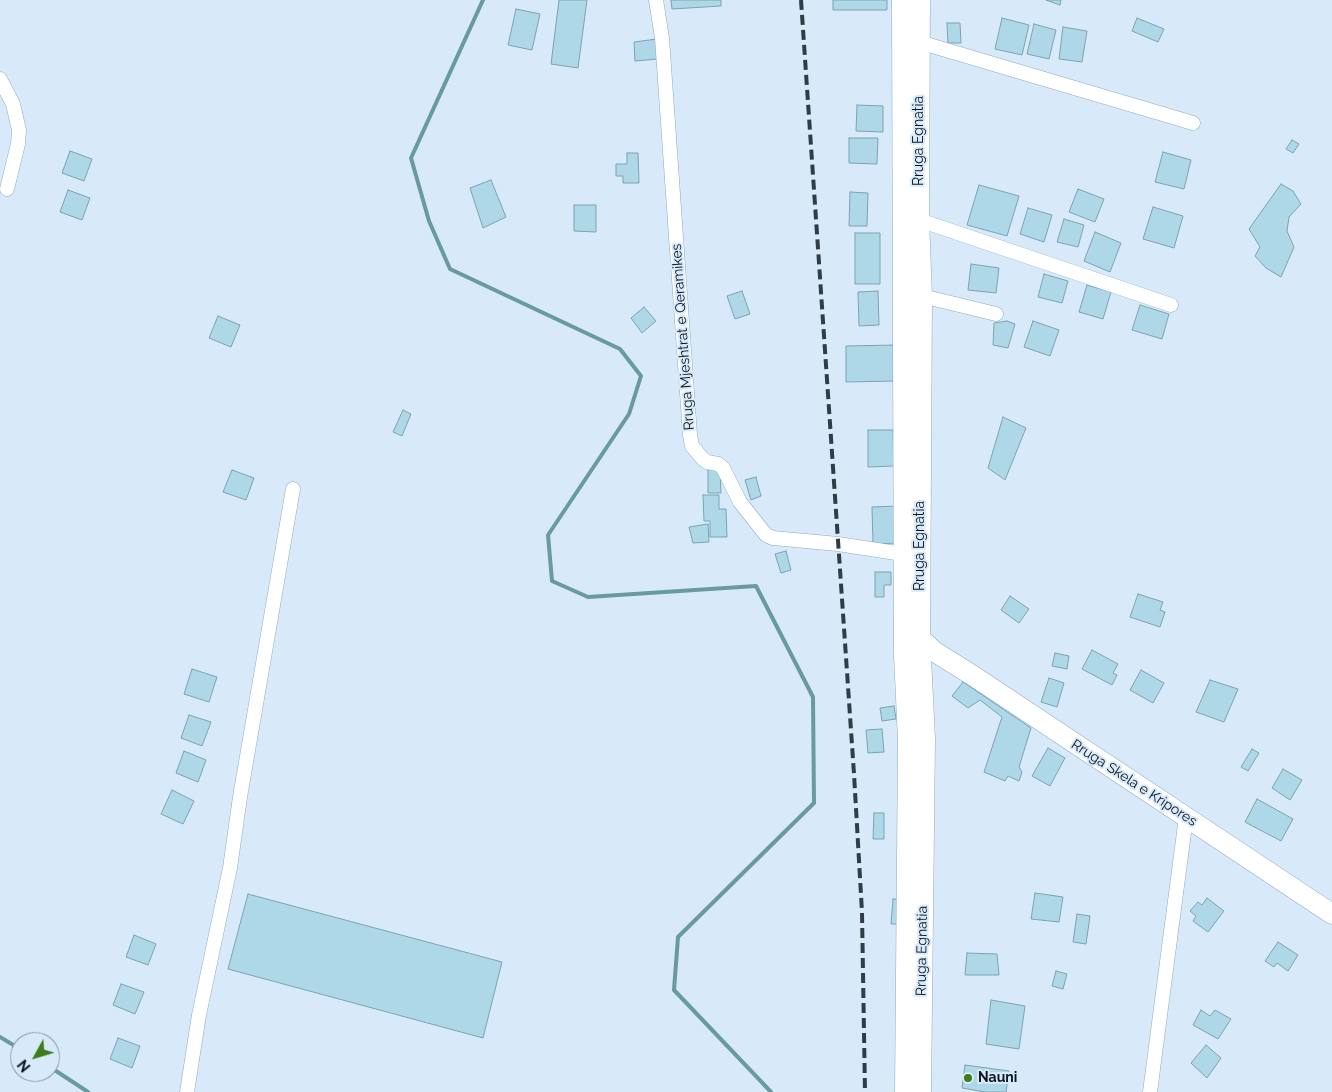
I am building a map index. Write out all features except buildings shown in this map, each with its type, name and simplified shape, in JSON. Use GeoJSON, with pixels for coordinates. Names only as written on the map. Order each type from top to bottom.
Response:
{"type":"FeatureCollection","features":[{"type":"Feature","properties":{"kind":"main road","name":"Rruga Egnatia"},"geometry":{"type":"LineString","coordinates":[[902,0],[904,554],[917,648],[925,739],[920,1092]]}},
{"type":"Feature","properties":{"kind":"main road","name":"Rruga Egnatia"},"geometry":{"type":"LineString","coordinates":[[904,1092],[908,740],[917,648],[922,296],[920,0]]}},
{"type":"Feature","properties":{"kind":"main road","name":"Rruga Skela e Kripores"},"geometry":{"type":"LineString","coordinates":[[917,648],[972,675],[1332,914]]}},
{"type":"Feature","properties":{"kind":"street","name":"Rruga Mjeshtrat e Qeramikes"},"geometry":{"type":"LineString","coordinates":[[656,0],[662,38],[692,446],[702,458],[723,468],[740,502],[766,535],[773,538],[838,544],[904,554]]}},
{"type":"Feature","properties":{"kind":"street"},"geometry":{"type":"LineString","coordinates":[[919,42],[1193,124]]}},
{"type":"Feature","properties":{"kind":"street"},"geometry":{"type":"LineString","coordinates":[[0,79],[13,104],[18,130],[18,144],[7,190]]}},
{"type":"Feature","properties":{"kind":"street"},"geometry":{"type":"LineString","coordinates":[[920,220],[1171,305]]}},
{"type":"Feature","properties":{"kind":"street"},"geometry":{"type":"LineString","coordinates":[[922,296],[996,314]]}},
{"type":"Feature","properties":{"kind":"street"},"geometry":{"type":"LineString","coordinates":[[187,1092],[199,1015],[230,868],[240,797],[293,489]]}},
{"type":"Feature","properties":{"kind":"street"},"geometry":{"type":"LineString","coordinates":[[1150,1092],[1186,817]]}},
{"type":"Feature","properties":{"kind":"waterway"},"geometry":{"type":"LineString","coordinates":[[483,0],[411,158],[429,221],[450,269],[620,349],[641,376],[629,414],[548,535],[552,581],[588,597],[756,586],[813,697],[814,803],[678,937],[674,990],[771,1092]]}},
{"type":"Feature","properties":{"kind":"waterway"},"geometry":{"type":"LineString","coordinates":[[0,1037],[10,1043]]}},
{"type":"Feature","properties":{"kind":"waterway"},"geometry":{"type":"LineString","coordinates":[[60,1074],[88,1092]]}},
{"type":"Feature","properties":{"kind":"railway"},"geometry":{"type":"LineString","coordinates":[[801,0],[854,774],[862,912],[865,1092]]}},
{"type":"Feature","properties":{"kind":"place","name":"Nauni"},"geometry":{"type":"Point","coordinates":[968,1078]}}]}
